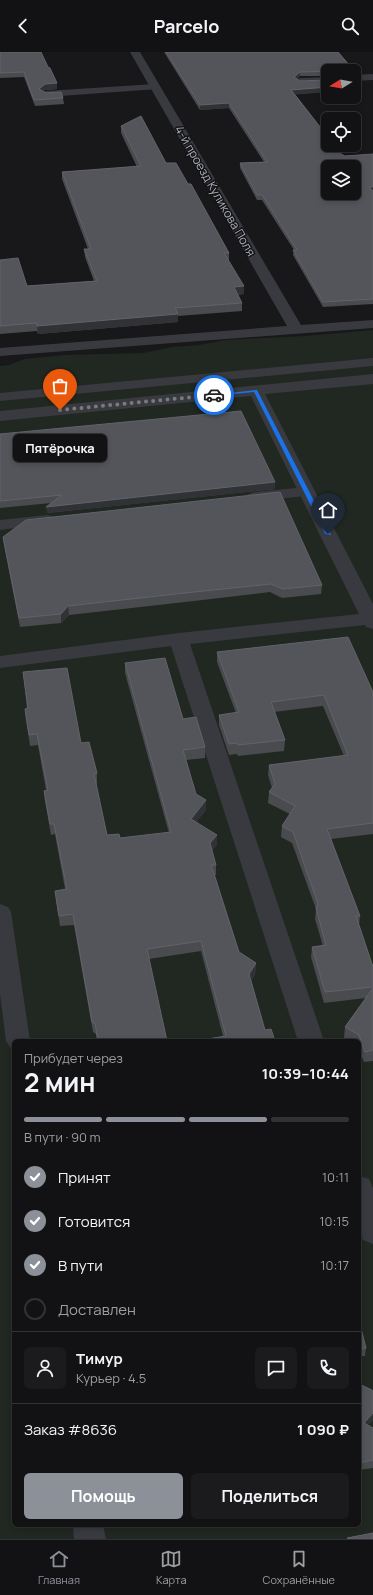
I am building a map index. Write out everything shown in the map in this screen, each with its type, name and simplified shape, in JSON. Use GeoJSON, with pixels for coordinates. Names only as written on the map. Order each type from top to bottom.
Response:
{"type":"FeatureCollection","features":[{"type":"Feature","properties":{"kind":"street","name":"4-й проезд Куликова Поля"},"geometry":{"type":"LineString","coordinates":[[135,52],[296,329]]}},
{"type":"Feature","properties":{"kind":"street"},"geometry":{"type":"LineString","coordinates":[[0,352],[373,324]]}},
{"type":"Feature","properties":{"kind":"street"},"geometry":{"type":"LineString","coordinates":[[0,416],[373,379]]}},
{"type":"Feature","properties":{"kind":"street"},"geometry":{"type":"LineString","coordinates":[[0,662],[179,639],[372,619],[256,391]]}},
{"type":"Feature","properties":{"kind":"street"},"geometry":{"type":"LineString","coordinates":[[179,639],[310,1039]]}},
{"type":"Feature","properties":{"kind":"street"},"geometry":{"type":"LineString","coordinates":[[361,1194],[373,1231]]}},
{"type":"Feature","properties":{"kind":"lane"},"geometry":{"type":"LineString","coordinates":[[361,78],[373,77]]}},
{"type":"Feature","properties":{"kind":"lane"},"geometry":{"type":"LineString","coordinates":[[300,81],[321,80]]}},
{"type":"Feature","properties":{"kind":"lane"},"geometry":{"type":"LineString","coordinates":[[46,94],[155,87]]}},
{"type":"Feature","properties":{"kind":"lane"},"geometry":{"type":"LineString","coordinates":[[0,397],[373,362]]}},
{"type":"Feature","properties":{"kind":"lane"},"geometry":{"type":"LineString","coordinates":[[244,499],[307,492]]}},
{"type":"Feature","properties":{"kind":"lane"},"geometry":{"type":"LineString","coordinates":[[0,525],[63,518]]}},
{"type":"Feature","properties":{"kind":"lane"},"geometry":{"type":"LineString","coordinates":[[0,912],[18,1039]]}},
{"type":"Feature","properties":{"kind":"lane"},"geometry":{"type":"LineString","coordinates":[[88,1527],[90,1539]]}},
{"type":"Feature","properties":{"kind":"shaded area"},"geometry":{"type":"Polygon","coordinates":[[[373,330],[373,1539],[0,1539],[0,366],[9,365],[25,359],[64,355],[143,353],[172,347],[199,345],[226,340],[305,336],[373,330]]]}},
{"type":"Feature","properties":{"kind":"building"},"geometry":{"type":"Polygon","coordinates":[[[0,52],[41,52],[57,83],[45,84],[39,89],[46,93],[61,92],[63,98],[34,100],[24,72],[0,73],[0,52]]]}},
{"type":"Feature","properties":{"kind":"building"},"geometry":{"type":"Polygon","coordinates":[[[166,52],[338,52],[348,64],[321,64],[321,71],[300,72],[294,77],[300,81],[321,80],[321,88],[291,90],[321,128],[321,152],[339,152],[345,156],[373,154],[373,187],[369,187],[373,191],[373,299],[323,302],[293,250],[297,250],[262,195],[257,195],[240,163],[267,162],[229,103],[200,105],[166,52]]]}},
{"type":"Feature","properties":{"kind":"building"},"geometry":{"type":"Polygon","coordinates":[[[141,116],[166,163],[176,163],[188,184],[191,184],[229,253],[224,253],[244,286],[234,287],[242,303],[175,308],[178,314],[37,326],[36,323],[0,326],[0,260],[18,258],[27,286],[97,281],[84,249],[91,249],[62,172],[141,166],[121,126],[141,116]]]}},
{"type":"Feature","properties":{"kind":"building"},"geometry":{"type":"Polygon","coordinates":[[[241,411],[275,482],[46,507],[62,495],[0,501],[0,434],[241,411]]]}},
{"type":"Feature","properties":{"kind":"building"},"geometry":{"type":"Polygon","coordinates":[[[280,492],[322,585],[283,589],[271,584],[194,592],[68,606],[61,614],[19,618],[3,537],[26,520],[280,492]]]}},
{"type":"Feature","properties":{"kind":"building"},"geometry":{"type":"Polygon","coordinates":[[[348,637],[373,692],[373,823],[327,829],[360,916],[356,916],[373,967],[373,987],[325,992],[312,947],[326,945],[316,908],[318,904],[293,832],[282,826],[295,806],[269,792],[275,784],[269,765],[348,755],[324,695],[271,702],[285,740],[238,745],[237,743],[229,744],[219,715],[239,712],[217,652],[348,637]]]}},
{"type":"Feature","properties":{"kind":"building"},"geometry":{"type":"Polygon","coordinates":[[[165,658],[183,719],[196,717],[205,747],[183,750],[196,794],[206,800],[191,819],[217,835],[210,843],[216,865],[211,865],[239,952],[256,963],[249,974],[265,1030],[271,1029],[274,1039],[207,1039],[226,1036],[201,941],[147,949],[167,1039],[98,1039],[95,1024],[92,1022],[73,914],[59,916],[55,891],[67,889],[54,824],[50,824],[44,791],[48,790],[37,734],[29,735],[25,709],[28,708],[23,672],[67,668],[81,743],[89,742],[97,773],[94,774],[107,835],[119,834],[120,838],[171,832],[125,663],[165,658]]]}},
{"type":"Feature","properties":{"kind":"building"},"geometry":{"type":"Polygon","coordinates":[[[373,988],[373,1050],[365,1052],[359,1035],[345,1027],[373,988]]]}},
{"type":"Feature","properties":{"kind":"building"},"geometry":{"type":"Polygon","coordinates":[[[361,1329],[366,1348],[361,1349],[361,1329]]]}},
{"type":"Feature","properties":{"kind":"building"},"geometry":{"type":"Polygon","coordinates":[[[361,1385],[372,1390],[373,1393],[373,1413],[364,1423],[373,1428],[373,1460],[361,1463],[361,1385]]]}},
{"type":"Feature","properties":{"kind":"building"},"geometry":{"type":"Polygon","coordinates":[[[373,1533],[373,1539],[347,1538],[373,1533]]]}},
{"type":"Feature","properties":{"kind":"way so far"},"geometry":{"type":"LineString","coordinates":[[60,410],[214,395]]}},
{"type":"Feature","properties":{"kind":"place","name":"Пятёрочка"},"geometry":{"type":"Point","coordinates":[60,410]}},
{"type":"Feature","properties":{"kind":"route"},"geometry":{"type":"LineString","coordinates":[[214,395],[256,391],[328,534]]}}]}
